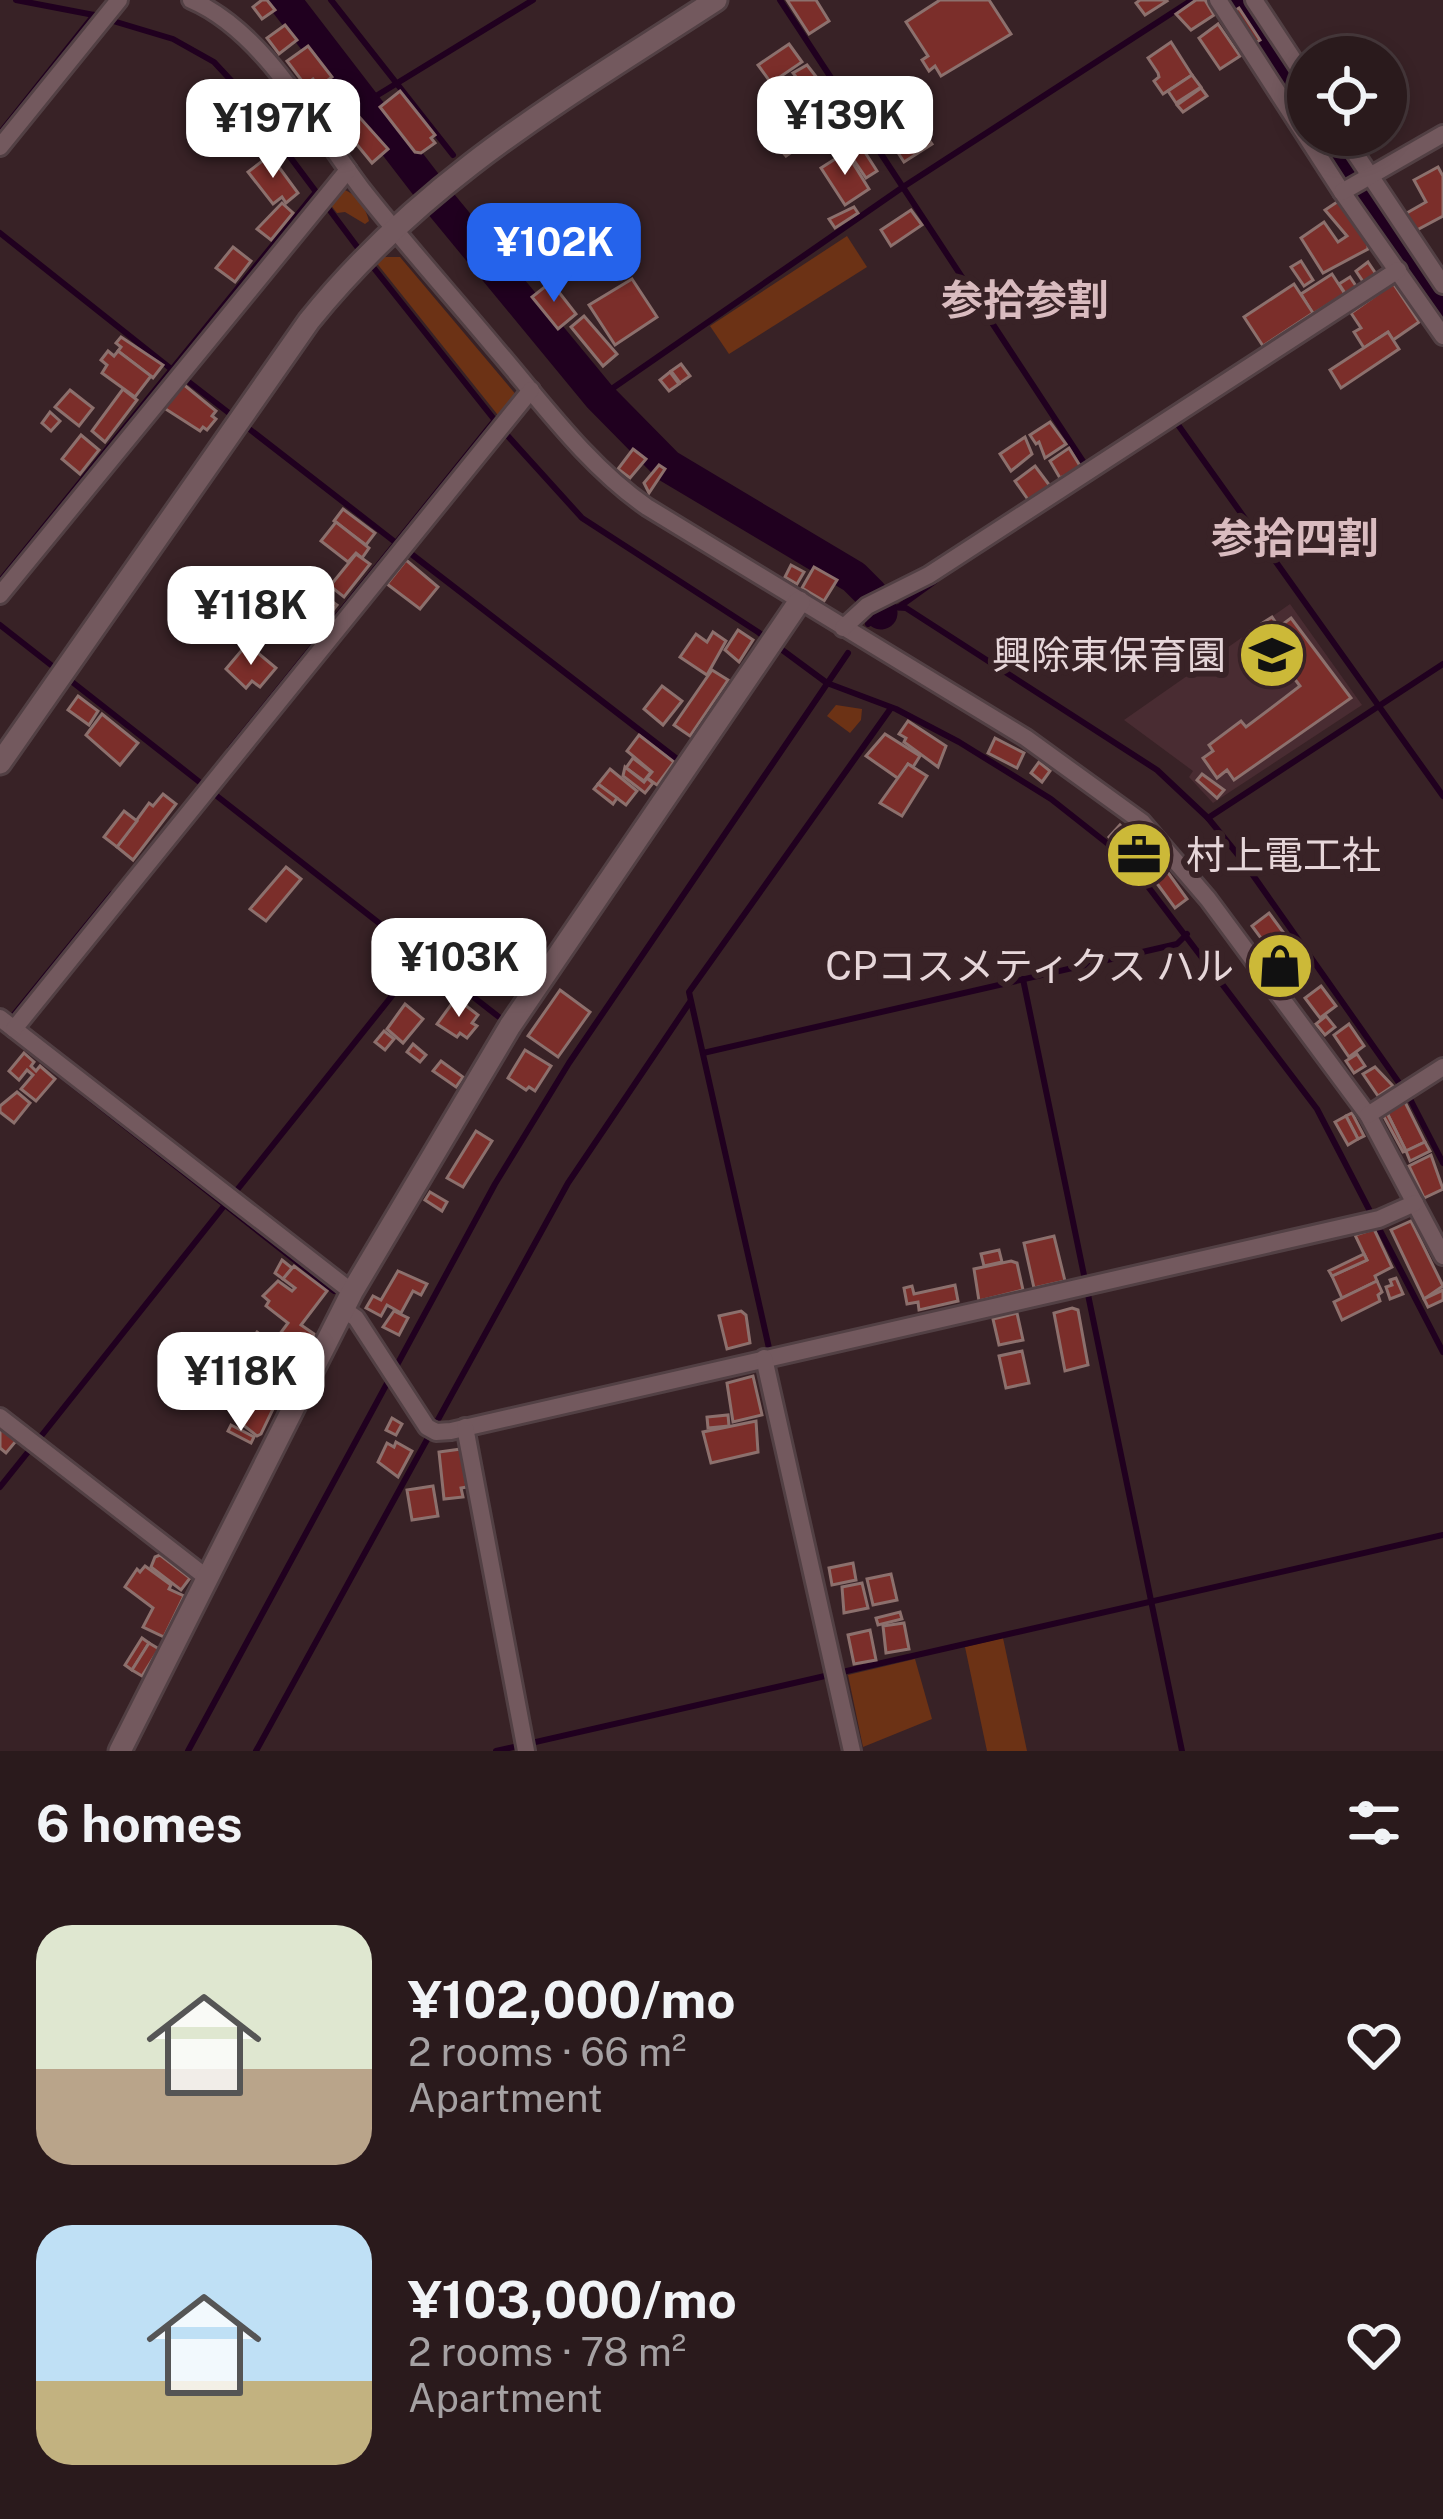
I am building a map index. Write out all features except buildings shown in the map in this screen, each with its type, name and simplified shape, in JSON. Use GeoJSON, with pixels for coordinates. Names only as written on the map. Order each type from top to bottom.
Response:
{"type":"FeatureCollection","features":[{"type":"Feature","properties":{"kind":"street"},"geometry":{"type":"LineString","coordinates":[[0,146],[119,0]]}},
{"type":"Feature","properties":{"kind":"street"},"geometry":{"type":"LineString","coordinates":[[191,0],[213,9],[242,32],[393,227],[594,463],[628,494],[1026,738],[1142,822],[1208,899],[1368,1115],[1443,1256]]}},
{"type":"Feature","properties":{"kind":"street"},"geometry":{"type":"LineString","coordinates":[[0,763],[309,321],[364,256],[432,192],[490,148],[716,0]]}},
{"type":"Feature","properties":{"kind":"street"},"geometry":{"type":"LineString","coordinates":[[1218,0],[1443,285]]}},
{"type":"Feature","properties":{"kind":"street"},"geometry":{"type":"LineString","coordinates":[[1254,0],[1287,50]]}},
{"type":"Feature","properties":{"kind":"street"},"geometry":{"type":"LineString","coordinates":[[1362,182],[1443,134]]}},
{"type":"Feature","properties":{"kind":"street"},"geometry":{"type":"LineString","coordinates":[[1351,156],[1398,270],[1443,336]]}},
{"type":"Feature","properties":{"kind":"street"},"geometry":{"type":"LineString","coordinates":[[0,595],[348,170]]}},
{"type":"Feature","properties":{"kind":"street"},"geometry":{"type":"LineString","coordinates":[[843,628],[867,606],[929,575],[1398,270]]}},
{"type":"Feature","properties":{"kind":"street"},"geometry":{"type":"LineString","coordinates":[[531,390],[6,1028],[348,1301],[431,1429],[465,1427],[1086,1287],[1374,1220],[1415,1203]]}},
{"type":"Feature","properties":{"kind":"street"},"geometry":{"type":"LineString","coordinates":[[120,1751],[348,1301],[510,1026],[800,602]]}},
{"type":"Feature","properties":{"kind":"street"},"geometry":{"type":"LineString","coordinates":[[1368,1115],[1443,1067]]}},
{"type":"Feature","properties":{"kind":"street"},"geometry":{"type":"LineString","coordinates":[[769,1357],[852,1751]]}},
{"type":"Feature","properties":{"kind":"street"},"geometry":{"type":"LineString","coordinates":[[0,1417],[206,1577]]}},
{"type":"Feature","properties":{"kind":"street"},"geometry":{"type":"LineString","coordinates":[[465,1427],[525,1747]]}},
{"type":"Feature","properties":{"kind":"shaded area"},"geometry":{"type":"Polygon","coordinates":[[[339,189],[358,200],[369,221],[365,224],[345,212],[337,213],[327,200],[339,189]]]}},
{"type":"Feature","properties":{"kind":"shaded area"},"geometry":{"type":"Polygon","coordinates":[[[847,236],[867,267],[729,354],[710,326],[847,236]]]}},
{"type":"Feature","properties":{"kind":"shaded area"},"geometry":{"type":"Polygon","coordinates":[[[400,257],[518,397],[501,419],[375,261],[400,257]]]}},
{"type":"Feature","properties":{"kind":"shaded area","name":"興除東保育園"},"geometry":{"type":"Polygon","coordinates":[[[1290,604],[1362,705],[1213,803],[1189,777],[1193,771],[1124,720],[1290,604]]]}},
{"type":"Feature","properties":{"kind":"shaded area"},"geometry":{"type":"Polygon","coordinates":[[[836,705],[862,709],[861,720],[850,733],[827,716],[836,705]]]}},
{"type":"Feature","properties":{"kind":"shaded area"},"geometry":{"type":"Polygon","coordinates":[[[1003,1638],[1027,1751],[987,1751],[965,1647],[1003,1638]]]}},
{"type":"Feature","properties":{"kind":"shaded area"},"geometry":{"type":"Polygon","coordinates":[[[915,1659],[932,1719],[863,1747],[848,1675],[915,1659]]]}},
{"type":"Feature","properties":{"kind":"waterway"},"geometry":{"type":"LineString","coordinates":[[16,0],[94,15]]}},
{"type":"Feature","properties":{"kind":"waterway"},"geometry":{"type":"LineString","coordinates":[[284,0],[441,204],[600,397],[668,466],[854,577],[881,613]]}},
{"type":"Feature","properties":{"kind":"waterway"},"geometry":{"type":"LineString","coordinates":[[331,0],[453,155]]}},
{"type":"Feature","properties":{"kind":"waterway"},"geometry":{"type":"LineString","coordinates":[[363,104],[533,0]]}},
{"type":"Feature","properties":{"kind":"waterway"},"geometry":{"type":"LineString","coordinates":[[780,0],[1086,466]]}},
{"type":"Feature","properties":{"kind":"waterway"},"geometry":{"type":"LineString","coordinates":[[600,397],[903,187],[1192,0]]}},
{"type":"Feature","properties":{"kind":"waterway"},"geometry":{"type":"LineString","coordinates":[[1242,0],[1287,68]]}},
{"type":"Feature","properties":{"kind":"waterway"},"geometry":{"type":"LineString","coordinates":[[0,133],[94,15]]}},
{"type":"Feature","properties":{"kind":"waterway"},"geometry":{"type":"LineString","coordinates":[[113,21],[173,39],[214,62],[361,252]]}},
{"type":"Feature","properties":{"kind":"waterway"},"geometry":{"type":"LineString","coordinates":[[1344,156],[1443,307]]}},
{"type":"Feature","properties":{"kind":"waterway"},"geometry":{"type":"LineString","coordinates":[[0,581],[316,192]]}},
{"type":"Feature","properties":{"kind":"waterway"},"geometry":{"type":"LineString","coordinates":[[0,233],[170,368]]}},
{"type":"Feature","properties":{"kind":"waterway"},"geometry":{"type":"LineString","coordinates":[[369,262],[505,433],[582,518],[758,632],[827,683],[896,709],[1051,799],[1127,859],[1317,1109],[1443,1352]]}},
{"type":"Feature","properties":{"kind":"waterway"},"geometry":{"type":"LineString","coordinates":[[1410,268],[1415,264]]}},
{"type":"Feature","properties":{"kind":"waterway"},"geometry":{"type":"LineString","coordinates":[[185,379],[229,413]]}},
{"type":"Feature","properties":{"kind":"waterway"},"geometry":{"type":"LineString","coordinates":[[230,749],[495,420]]}},
{"type":"Feature","properties":{"kind":"waterway"},"geometry":{"type":"LineString","coordinates":[[1176,422],[1443,796]]}},
{"type":"Feature","properties":{"kind":"waterway"},"geometry":{"type":"LineString","coordinates":[[248,428],[395,542]]}},
{"type":"Feature","properties":{"kind":"waterway"},"geometry":{"type":"LineString","coordinates":[[410,553],[677,759]]}},
{"type":"Feature","properties":{"kind":"waterway"},"geometry":{"type":"LineString","coordinates":[[899,607],[935,581]]}},
{"type":"Feature","properties":{"kind":"waterway"},"geometry":{"type":"LineString","coordinates":[[868,624],[891,607],[906,608],[1157,770],[1208,818],[1243,861],[1409,1097],[1443,1163]]}},
{"type":"Feature","properties":{"kind":"waterway"},"geometry":{"type":"LineString","coordinates":[[0,625],[51,665]]}},
{"type":"Feature","properties":{"kind":"waterway"},"geometry":{"type":"LineString","coordinates":[[188,1751],[495,1184],[569,1063],[848,653]]}},
{"type":"Feature","properties":{"kind":"waterway"},"geometry":{"type":"LineString","coordinates":[[1208,818],[1443,664]]}},
{"type":"Feature","properties":{"kind":"waterway"},"geometry":{"type":"LineString","coordinates":[[71,681],[202,784]]}},
{"type":"Feature","properties":{"kind":"waterway"},"geometry":{"type":"LineString","coordinates":[[771,1357],[689,992],[891,708]]}},
{"type":"Feature","properties":{"kind":"waterway"},"geometry":{"type":"LineString","coordinates":[[213,793],[499,1017]]}},
{"type":"Feature","properties":{"kind":"waterway"},"geometry":{"type":"LineString","coordinates":[[12,1017],[112,894]]}},
{"type":"Feature","properties":{"kind":"waterway"},"geometry":{"type":"LineString","coordinates":[[703,1053],[1177,944],[1187,934]]}},
{"type":"Feature","properties":{"kind":"waterway"},"geometry":{"type":"LineString","coordinates":[[237,1190],[423,957]]}},
{"type":"Feature","properties":{"kind":"waterway"},"geometry":{"type":"LineString","coordinates":[[1023,979],[1182,1751]]}},
{"type":"Feature","properties":{"kind":"waterway"},"geometry":{"type":"LineString","coordinates":[[256,1751],[568,1183],[690,1002]]}},
{"type":"Feature","properties":{"kind":"waterway"},"geometry":{"type":"LineString","coordinates":[[26,1048],[334,1291]]}},
{"type":"Feature","properties":{"kind":"waterway"},"geometry":{"type":"LineString","coordinates":[[42,1435],[224,1206]]}},
{"type":"Feature","properties":{"kind":"waterway"},"geometry":{"type":"LineString","coordinates":[[0,1487],[32,1447]]}},
{"type":"Feature","properties":{"kind":"waterway"},"geometry":{"type":"LineString","coordinates":[[496,1751],[1443,1535]]}},
{"type":"Feature","properties":{"kind":"place","name":"興除東保育園"},"geometry":{"type":"Point","coordinates":[1272,655]}},
{"type":"Feature","properties":{"kind":"place","name":"村上電工社"},"geometry":{"type":"Point","coordinates":[1139,855]}},
{"type":"Feature","properties":{"kind":"place","name":"CPコスメティクス ハル"},"geometry":{"type":"Point","coordinates":[1280,966]}},
{"type":"Feature","properties":{"kind":"district","name":"参拾参割"},"geometry":{"type":"Point","coordinates":[1025,300]}},
{"type":"Feature","properties":{"kind":"district","name":"参拾四割"},"geometry":{"type":"Point","coordinates":[1295,538]}}]}
